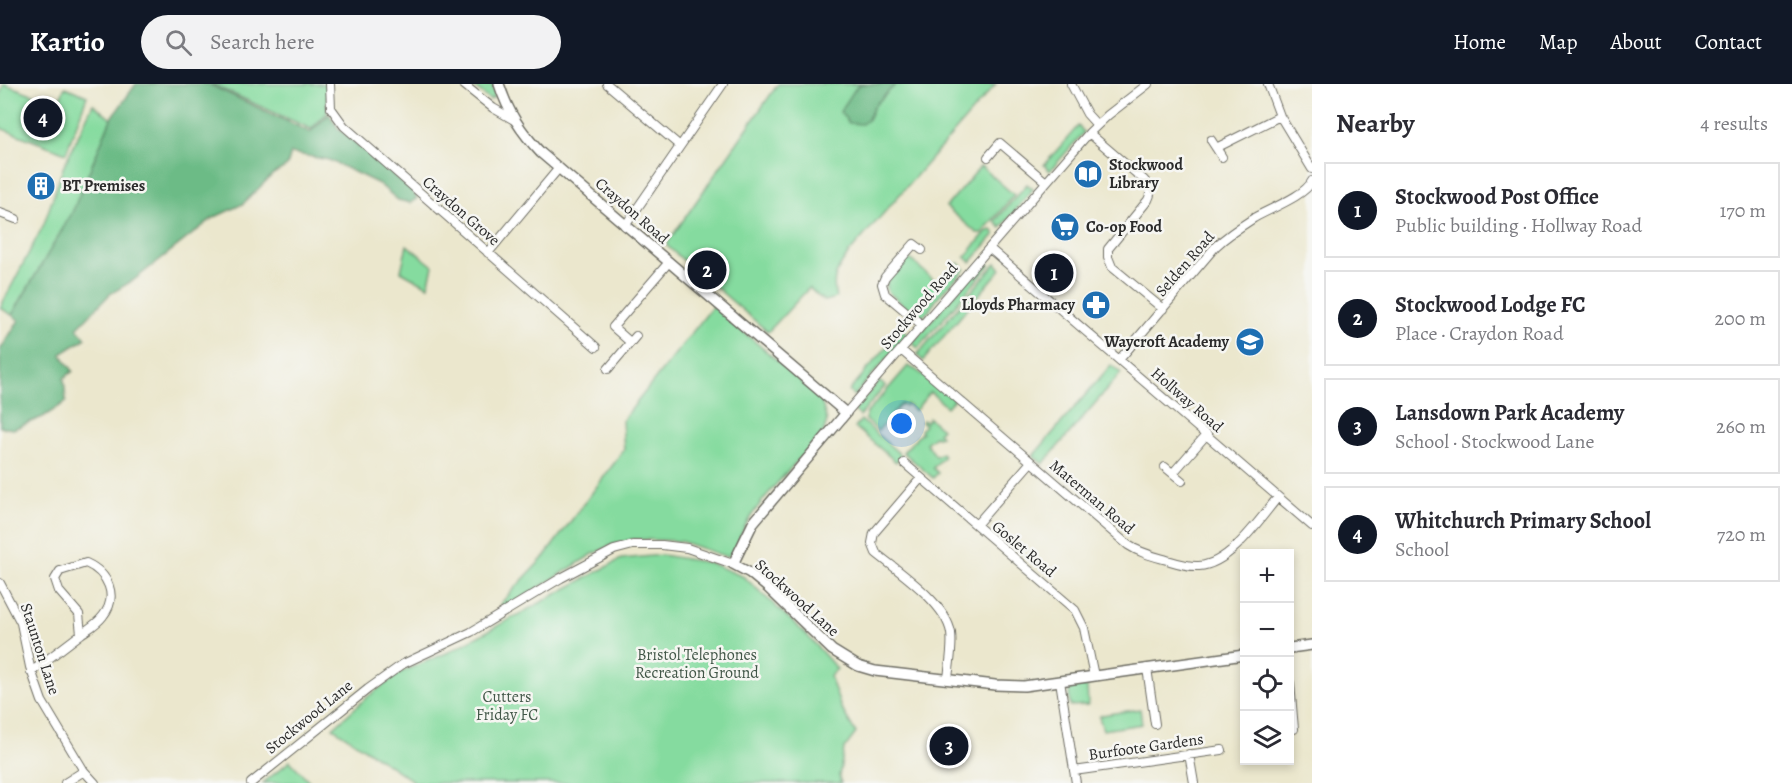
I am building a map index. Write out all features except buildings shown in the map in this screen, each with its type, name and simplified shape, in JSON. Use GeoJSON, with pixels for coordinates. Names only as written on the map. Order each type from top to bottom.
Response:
{"type":"FeatureCollection","features":[{"type":"Feature","properties":{"kind":"street","name":"Craydon Grove"},"geometry":{"type":"LineString","coordinates":[[330,84],[331,108],[344,126],[596,347]]}},
{"type":"Feature","properties":{"kind":"street","name":"Craydon Road"},"geometry":{"type":"LineString","coordinates":[[463,84],[493,108],[514,120]]}},
{"type":"Feature","properties":{"kind":"street","name":"Craydon Road"},"geometry":{"type":"LineString","coordinates":[[499,84],[514,120],[530,141],[846,413]]}},
{"type":"Feature","properties":{"kind":"street"},"geometry":{"type":"LineString","coordinates":[[607,84],[680,147]]}},
{"type":"Feature","properties":{"kind":"street"},"geometry":{"type":"LineString","coordinates":[[626,226],[723,84]]}},
{"type":"Feature","properties":{"kind":"street"},"geometry":{"type":"LineString","coordinates":[[1071,84],[1087,114],[1097,125]]}},
{"type":"Feature","properties":{"kind":"street","name":"Stockwood Road"},"geometry":{"type":"LineString","coordinates":[[733,564],[753,523],[922,325],[1089,133],[1148,84]]}},
{"type":"Feature","properties":{"kind":"street"},"geometry":{"type":"LineString","coordinates":[[1268,84],[1280,116],[1312,170]]}},
{"type":"Feature","properties":{"kind":"street"},"geometry":{"type":"LineString","coordinates":[[1216,148],[1280,116]]}},
{"type":"Feature","properties":{"kind":"street"},"geometry":{"type":"LineString","coordinates":[[1089,133],[1149,187],[1148,200],[1110,246],[1108,257],[1112,267],[1162,309]]}},
{"type":"Feature","properties":{"kind":"street"},"geometry":{"type":"LineString","coordinates":[[1211,140],[1222,157]]}},
{"type":"Feature","properties":{"kind":"street"},"geometry":{"type":"LineString","coordinates":[[988,157],[1000,143],[1046,182]]}},
{"type":"Feature","properties":{"kind":"street"},"geometry":{"type":"LineString","coordinates":[[488,253],[559,168]]}},
{"type":"Feature","properties":{"kind":"street","name":"Selden Road"},"geometry":{"type":"LineString","coordinates":[[1119,360],[1216,246],[1248,222],[1305,189],[1312,181]]}},
{"type":"Feature","properties":{"kind":"street"},"geometry":{"type":"LineString","coordinates":[[0,213],[16,219]]}},
{"type":"Feature","properties":{"kind":"street"},"geometry":{"type":"LineString","coordinates":[[922,250],[914,244],[885,277],[882,284],[885,294],[922,325]]}},
{"type":"Feature","properties":{"kind":"street","name":"Hollway Road"},"geometry":{"type":"LineString","coordinates":[[989,248],[1312,526]]}},
{"type":"Feature","properties":{"kind":"street"},"geometry":{"type":"LineString","coordinates":[[608,369],[633,339],[613,327],[669,262]]}},
{"type":"Feature","properties":{"kind":"street","name":"Materman Road"},"geometry":{"type":"LineString","coordinates":[[901,350],[1135,550],[1184,565],[1209,564],[1232,550],[1278,497]]}},
{"type":"Feature","properties":{"kind":"street"},"geometry":{"type":"LineString","coordinates":[[1173,473],[1207,434]]}},
{"type":"Feature","properties":{"kind":"street"},"geometry":{"type":"LineString","coordinates":[[976,525],[1031,462]]}},
{"type":"Feature","properties":{"kind":"street","name":"Goslet Road"},"geometry":{"type":"LineString","coordinates":[[904,463],[1075,610],[1084,628],[1094,676]]}},
{"type":"Feature","properties":{"kind":"street"},"geometry":{"type":"LineString","coordinates":[[1165,466],[1182,481]]}},
{"type":"Feature","properties":{"kind":"street"},"geometry":{"type":"LineString","coordinates":[[921,478],[874,533],[872,543],[876,553],[933,601],[942,612],[951,634],[948,680]]}},
{"type":"Feature","properties":{"kind":"street","name":"Stockwood Lane"},"geometry":{"type":"LineString","coordinates":[[251,783],[368,689],[403,664],[471,632],[561,578],[614,550],[633,545],[687,548],[733,564],[750,573],[767,587],[845,660],[875,671],[995,685],[1024,686],[1240,656]]}},
{"type":"Feature","properties":{"kind":"street"},"geometry":{"type":"LineString","coordinates":[[31,672],[81,634],[104,615],[111,598],[108,583],[95,568],[86,563],[60,571],[55,579],[59,591],[80,614],[81,634]]}},
{"type":"Feature","properties":{"kind":"street","name":"Staunton Lane"},"geometry":{"type":"LineString","coordinates":[[0,583],[21,623],[31,672],[42,701],[84,771],[95,783]]}},
{"type":"Feature","properties":{"kind":"street"},"geometry":{"type":"LineString","coordinates":[[1294,647],[1312,645]]}},
{"type":"Feature","properties":{"kind":"street"},"geometry":{"type":"LineString","coordinates":[[1147,668],[1155,724]]}},
{"type":"Feature","properties":{"kind":"street"},"geometry":{"type":"LineString","coordinates":[[1060,681],[1076,783]]}},
{"type":"Feature","properties":{"kind":"street","name":"Burfoote Gardens"},"geometry":{"type":"LineString","coordinates":[[1074,771],[1222,750]]}},
{"type":"Feature","properties":{"kind":"street"},"geometry":{"type":"LineString","coordinates":[[1189,754],[1194,783]]}},
{"type":"Feature","properties":{"kind":"street"},"geometry":{"type":"LineString","coordinates":[[65,783],[84,771]]}},
{"type":"Feature","properties":{"kind":"green space"},"geometry":{"type":"Polygon","coordinates":[[[4,84],[58,103],[65,87],[87,96],[66,153],[0,128],[0,95],[4,84]]]}},
{"type":"Feature","properties":{"kind":"green space"},"geometry":{"type":"Polygon","coordinates":[[[136,84],[208,84],[310,132],[329,114],[338,128],[412,191],[417,198],[411,203],[398,200],[379,184],[329,160],[291,153],[287,166],[273,174],[243,204],[213,218],[134,280],[110,294],[77,328],[86,338],[61,354],[73,371],[64,378],[66,402],[43,417],[13,429],[0,427],[0,350],[19,320],[12,315],[72,213],[111,119],[136,84]]]}},
{"type":"Feature","properties":{"kind":"green space"},"geometry":{"type":"Polygon","coordinates":[[[211,84],[327,84],[327,113],[311,129],[211,84]]]}},
{"type":"Feature","properties":{"kind":"green space"},"geometry":{"type":"Polygon","coordinates":[[[470,84],[493,84],[495,97],[490,100],[470,84]]]}},
{"type":"Feature","properties":{"kind":"green space"},"geometry":{"type":"Polygon","coordinates":[[[778,84],[861,84],[855,89],[868,119],[874,106],[896,84],[996,84],[849,253],[836,274],[834,284],[836,298],[824,301],[809,288],[768,332],[711,283],[721,271],[703,256],[692,268],[666,245],[778,84]]]}},
{"type":"Feature","properties":{"kind":"green space"},"geometry":{"type":"Polygon","coordinates":[[[861,84],[896,84],[874,106],[868,119],[862,124],[849,123],[840,112],[855,89],[861,84]]]}},
{"type":"Feature","properties":{"kind":"green space"},"geometry":{"type":"Polygon","coordinates":[[[93,104],[111,119],[72,213],[12,315],[0,308],[44,224],[63,168],[93,104]]]}},
{"type":"Feature","properties":{"kind":"green space"},"geometry":{"type":"Polygon","coordinates":[[[1078,126],[1084,132],[1050,171],[1044,165],[1078,126]]]}},
{"type":"Feature","properties":{"kind":"green space"},"geometry":{"type":"Polygon","coordinates":[[[981,166],[1014,195],[982,233],[977,233],[946,207],[981,166]]]}},
{"type":"Feature","properties":{"kind":"green space"},"geometry":{"type":"Polygon","coordinates":[[[1027,184],[1033,189],[1001,228],[995,221],[1027,184]]]}},
{"type":"Feature","properties":{"kind":"green space"},"geometry":{"type":"Polygon","coordinates":[[[992,230],[995,234],[971,262],[965,257],[987,231],[992,230]]]}},
{"type":"Feature","properties":{"kind":"green space"},"geometry":{"type":"Polygon","coordinates":[[[407,245],[433,266],[428,286],[401,271],[407,245]]]}},
{"type":"Feature","properties":{"kind":"green space"},"geometry":{"type":"Polygon","coordinates":[[[906,256],[939,284],[958,263],[965,269],[922,317],[916,316],[888,292],[889,277],[906,256]]]}},
{"type":"Feature","properties":{"kind":"green space"},"geometry":{"type":"Polygon","coordinates":[[[984,260],[990,265],[918,348],[912,343],[984,260]]]}},
{"type":"Feature","properties":{"kind":"green space"},"geometry":{"type":"Polygon","coordinates":[[[996,263],[1001,269],[923,361],[917,355],[996,263]]]}},
{"type":"Feature","properties":{"kind":"green space"},"geometry":{"type":"Polygon","coordinates":[[[713,306],[820,397],[827,421],[823,433],[761,502],[745,526],[734,550],[727,557],[680,541],[633,539],[593,554],[506,608],[500,604],[544,557],[624,450],[622,421],[713,306]]]}},
{"type":"Feature","properties":{"kind":"green space"},"geometry":{"type":"Polygon","coordinates":[[[902,329],[908,334],[854,396],[849,391],[902,329]]]}},
{"type":"Feature","properties":{"kind":"green space"},"geometry":{"type":"Polygon","coordinates":[[[1111,365],[1121,373],[1043,464],[1033,456],[1111,365]]]}},
{"type":"Feature","properties":{"kind":"green space"},"geometry":{"type":"Polygon","coordinates":[[[908,366],[954,399],[947,407],[930,392],[915,411],[907,404],[905,406],[901,404],[878,431],[866,420],[866,414],[908,366]]]}},
{"type":"Feature","properties":{"kind":"green space"},"geometry":{"type":"Polygon","coordinates":[[[879,381],[885,386],[860,416],[854,410],[879,381]]]}},
{"type":"Feature","properties":{"kind":"green space"},"geometry":{"type":"Polygon","coordinates":[[[929,418],[942,429],[938,433],[941,436],[935,436],[926,443],[936,456],[942,453],[944,456],[933,468],[938,473],[933,478],[903,452],[922,432],[925,425],[923,420],[926,422],[929,418]]]}},
{"type":"Feature","properties":{"kind":"green space"},"geometry":{"type":"Polygon","coordinates":[[[861,420],[902,456],[896,462],[855,427],[861,420]]]}},
{"type":"Feature","properties":{"kind":"green space"},"geometry":{"type":"Polygon","coordinates":[[[662,555],[710,563],[744,577],[807,635],[837,669],[830,676],[841,708],[856,733],[844,749],[839,776],[841,783],[416,783],[333,728],[366,698],[403,671],[449,652],[621,559],[662,555]]]}},
{"type":"Feature","properties":{"kind":"green space"},"geometry":{"type":"Polygon","coordinates":[[[1087,685],[1088,705],[1070,706],[1069,691],[1071,688],[1087,685]]]}},
{"type":"Feature","properties":{"kind":"green space"},"geometry":{"type":"Polygon","coordinates":[[[1140,709],[1142,724],[1103,730],[1099,717],[1102,715],[1140,709]]]}},
{"type":"Feature","properties":{"kind":"green space"},"geometry":{"type":"Polygon","coordinates":[[[290,761],[311,783],[263,783],[290,761]]]}},
{"type":"Feature","properties":{"kind":"place","name":"Whitchurch Primary School"},"geometry":{"type":"Point","coordinates":[43,118]}},
{"type":"Feature","properties":{"kind":"place","name":"Stockwood Library"},"geometry":{"type":"Point","coordinates":[1088,174]}},
{"type":"Feature","properties":{"kind":"place","name":"BT Premises"},"geometry":{"type":"Point","coordinates":[41,186]}},
{"type":"Feature","properties":{"kind":"place","name":"Co-op Food"},"geometry":{"type":"Point","coordinates":[1065,227]}},
{"type":"Feature","properties":{"kind":"place","name":"Stockwood Lodge FC"},"geometry":{"type":"Point","coordinates":[707,270]}},
{"type":"Feature","properties":{"kind":"place","name":"Stockwood Post Office"},"geometry":{"type":"Point","coordinates":[1054,273]}},
{"type":"Feature","properties":{"kind":"place","name":"Lloyds Pharmacy"},"geometry":{"type":"Point","coordinates":[1096,305]}},
{"type":"Feature","properties":{"kind":"place","name":"Waycroft Academy"},"geometry":{"type":"Point","coordinates":[1250,342]}},
{"type":"Feature","properties":{"kind":"place","name":"Lansdown Park Academy"},"geometry":{"type":"Point","coordinates":[949,746]}},
{"type":"Feature","properties":{"kind":"park label","name":"Bristol Telephones Recreation Ground"},"geometry":{"type":"Point","coordinates":[697,664]}},
{"type":"Feature","properties":{"kind":"park label","name":"Cutters Friday FC"},"geometry":{"type":"Point","coordinates":[507,706]}}]}
